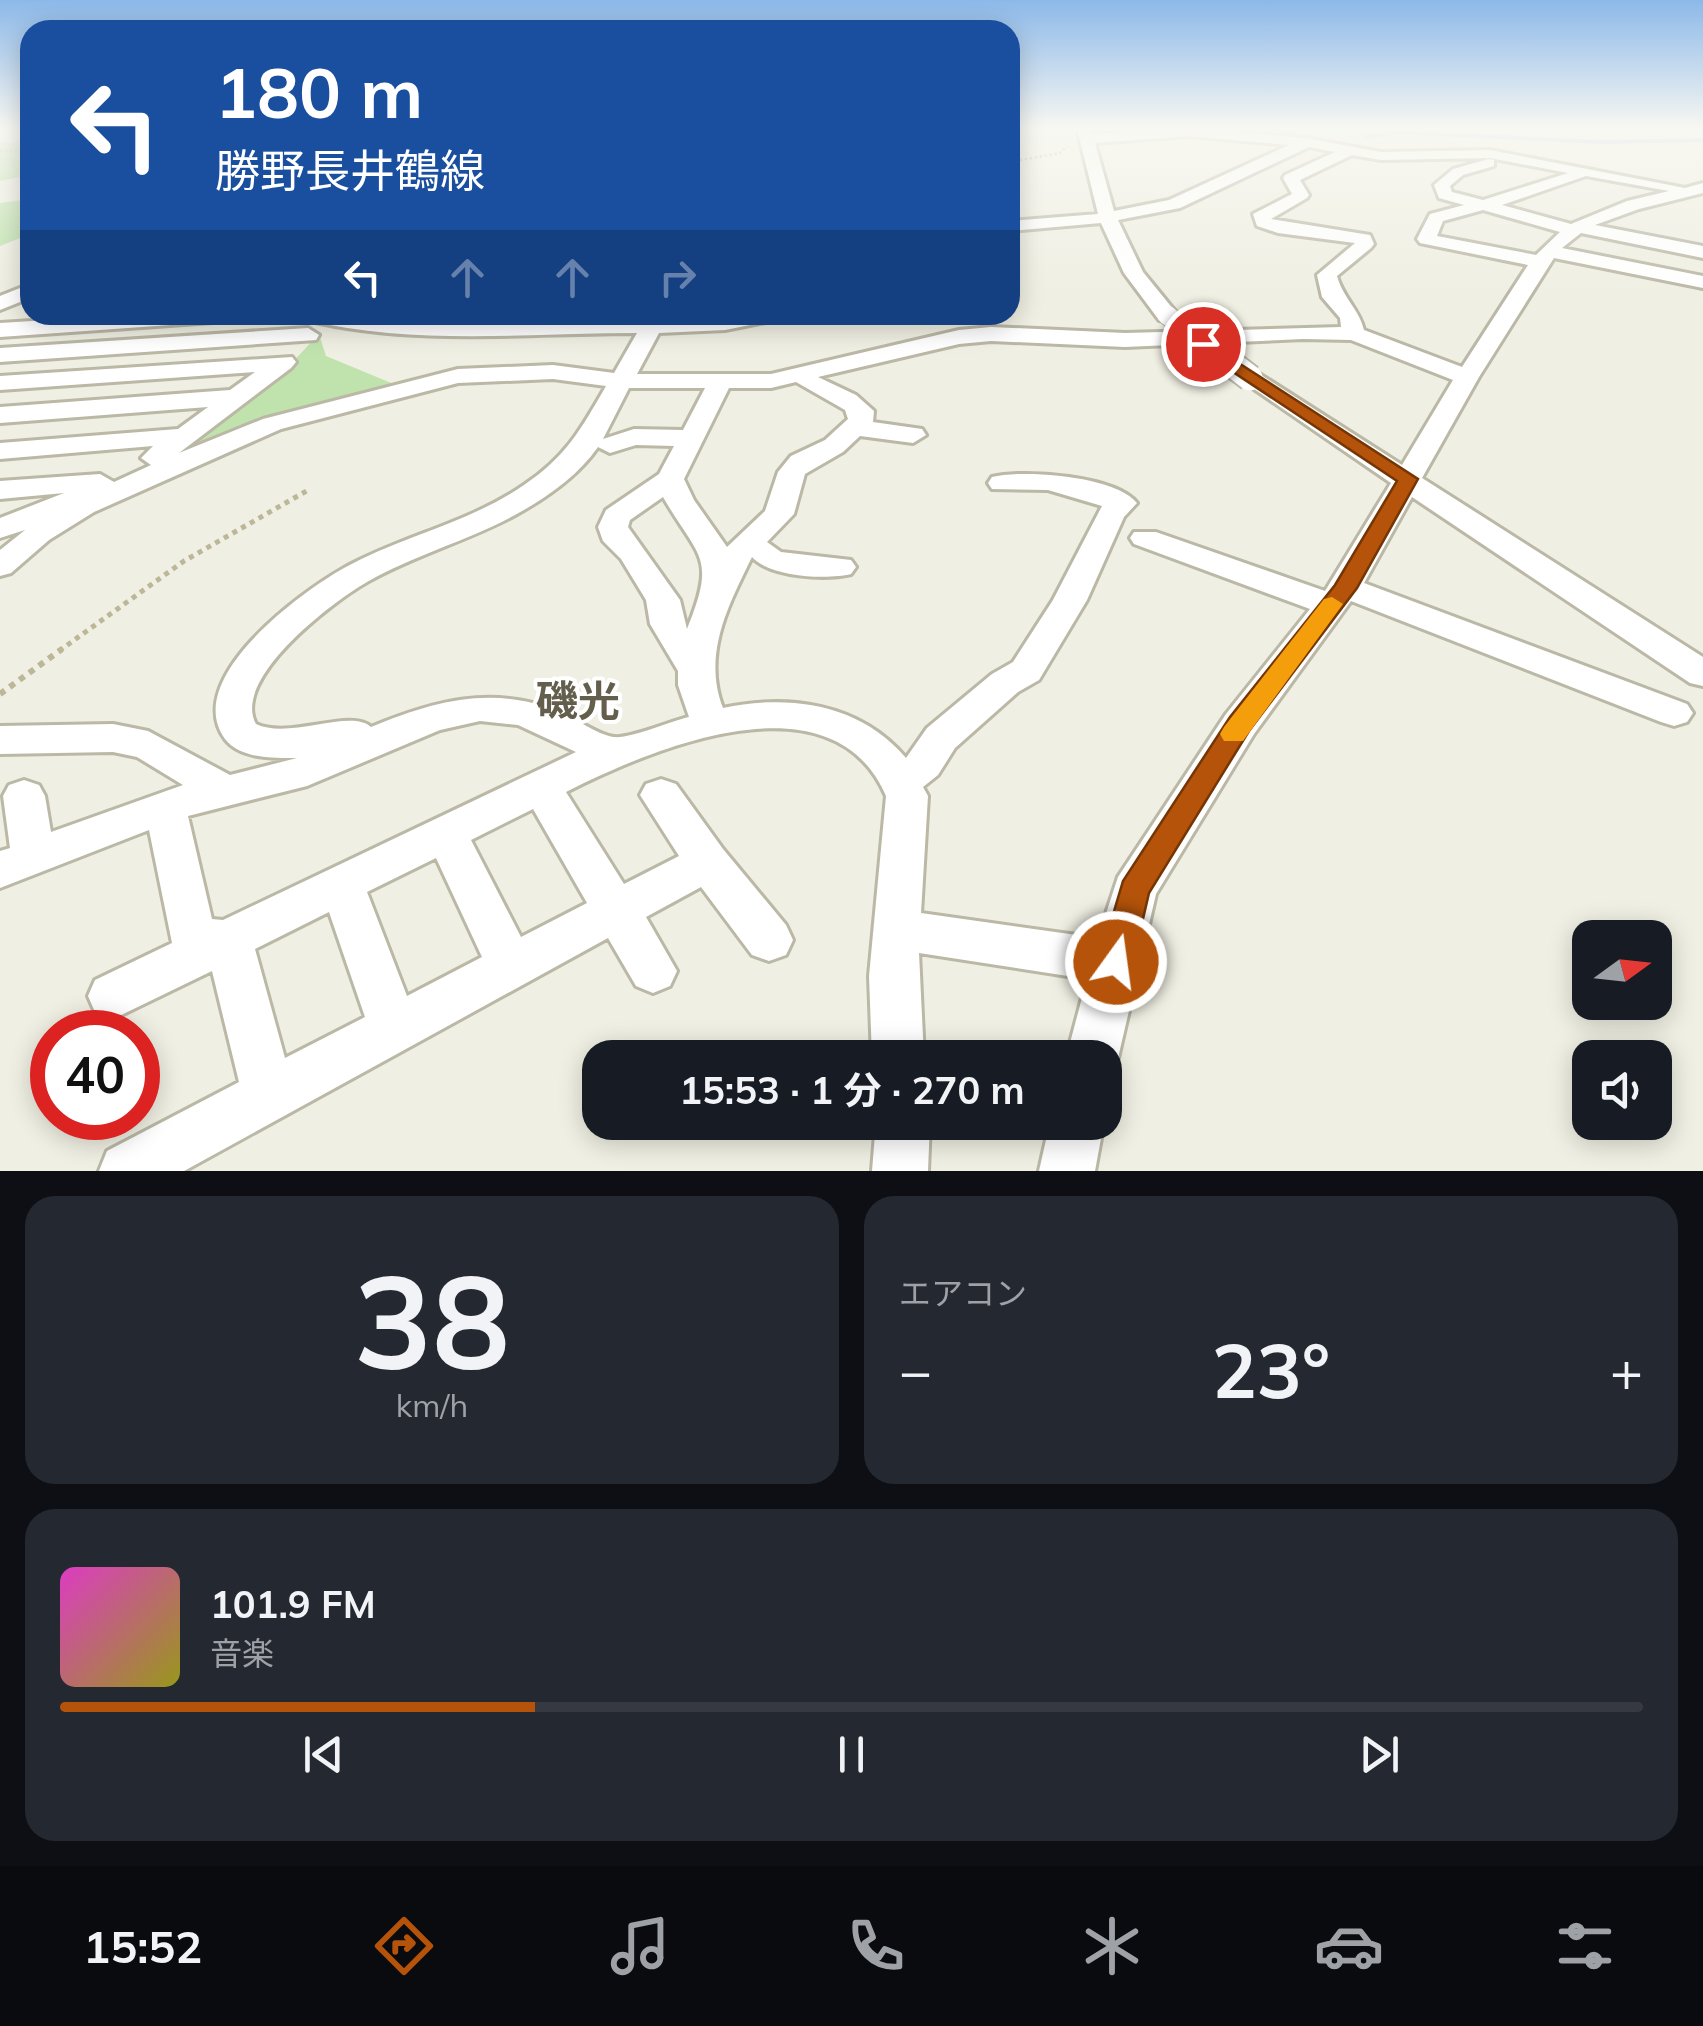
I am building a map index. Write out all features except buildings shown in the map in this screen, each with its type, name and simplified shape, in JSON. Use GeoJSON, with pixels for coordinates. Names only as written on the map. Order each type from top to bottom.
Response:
{"type":"FeatureCollection","features":[{"type":"Feature","properties":{"kind":"street"},"geometry":{"type":"LineString","coordinates":[[1097,183],[1105,218],[1130,271],[1167,315],[1250,378],[1703,674]]}},
{"type":"Feature","properties":{"kind":"street"},"geometry":{"type":"LineString","coordinates":[[1020,225],[1105,218],[1174,204],[1219,183]]}},
{"type":"Feature","properties":{"kind":"street"},"geometry":{"type":"LineString","coordinates":[[1294,183],[1301,195],[1293,203],[1262,214],[1263,222],[1278,228],[1364,240],[1365,244],[1328,275],[1332,297],[1350,317],[1354,334]]}},
{"type":"Feature","properties":{"kind":"street"},"geometry":{"type":"LineString","coordinates":[[1445,183],[1442,185],[1446,195],[1481,206],[1560,242],[1703,282]]}},
{"type":"Feature","properties":{"kind":"street"},"geometry":{"type":"LineString","coordinates":[[1556,183],[1436,218],[1426,239],[1560,242],[1703,252]]}},
{"type":"Feature","properties":{"kind":"street"},"geometry":{"type":"LineString","coordinates":[[1647,183],[1698,191]]}},
{"type":"Feature","properties":{"kind":"street"},"geometry":{"type":"LineString","coordinates":[[1096,1040],[1134,890],[1240,724],[1338,596],[1467,377],[1560,242],[1633,205],[1698,191]]}},
{"type":"Feature","properties":{"kind":"street"},"geometry":{"type":"LineString","coordinates":[[0,330],[62,325]]}},
{"type":"Feature","properties":{"kind":"street"},"geometry":{"type":"LineString","coordinates":[[0,412],[148,325]]}},
{"type":"Feature","properties":{"kind":"street"},"geometry":{"type":"LineString","coordinates":[[0,355],[109,348],[288,325]]}},
{"type":"Feature","properties":{"kind":"street"},"geometry":{"type":"LineString","coordinates":[[134,472],[283,362],[309,325]]}},
{"type":"Feature","properties":{"kind":"street"},"geometry":{"type":"LineString","coordinates":[[406,325],[716,325]]}},
{"type":"Feature","properties":{"kind":"street"},"geometry":{"type":"LineString","coordinates":[[466,708],[460,690],[443,691],[363,730],[319,744],[282,746],[248,739],[235,724],[232,706],[237,683],[258,657],[324,595],[364,570],[492,519],[534,492],[581,452],[651,328]]}},
{"type":"Feature","properties":{"kind":"street"},"geometry":{"type":"LineString","coordinates":[[0,566],[38,534],[101,498],[272,424],[458,376],[553,372],[621,381],[771,381],[991,334],[1125,340],[1354,334],[1467,377]]}},
{"type":"Feature","properties":{"kind":"street"},"geometry":{"type":"LineString","coordinates":[[0,383],[283,362]]}},
{"type":"Feature","properties":{"kind":"street"},"geometry":{"type":"LineString","coordinates":[[711,726],[696,686],[696,672],[698,648],[720,588],[740,552],[779,514],[792,472],[800,462],[834,446],[861,421],[861,411],[851,400],[821,390],[803,376]]}},
{"type":"Feature","properties":{"kind":"street"},"geometry":{"type":"LineString","coordinates":[[696,672],[668,624],[663,600],[633,554],[618,541],[613,527],[616,516],[670,479],[721,381]]}},
{"type":"Feature","properties":{"kind":"street"},"geometry":{"type":"LineString","coordinates":[[0,412],[239,397]]}},
{"type":"Feature","properties":{"kind":"street"},"geometry":{"type":"LineString","coordinates":[[856,427],[875,433],[913,435]]}},
{"type":"Feature","properties":{"kind":"street"},"geometry":{"type":"LineString","coordinates":[[0,451],[185,436]]}},
{"type":"Feature","properties":{"kind":"street"},"geometry":{"type":"LineString","coordinates":[[610,445],[634,437],[691,438]]}},
{"type":"Feature","properties":{"kind":"street"},"geometry":{"type":"LineString","coordinates":[[901,782],[924,765],[941,738],[1005,683],[1026,671],[1070,600],[1111,514],[1122,503],[1060,481],[1026,478],[1002,483]]}},
{"type":"Feature","properties":{"kind":"street"},"geometry":{"type":"LineString","coordinates":[[670,479],[679,506],[715,554],[720,588]]}},
{"type":"Feature","properties":{"kind":"street"},"geometry":{"type":"LineString","coordinates":[[0,490],[100,482],[88,494],[0,529]]}},
{"type":"Feature","properties":{"kind":"street"},"geometry":{"type":"LineString","coordinates":[[1144,538],[1338,596],[1674,713]]}},
{"type":"Feature","properties":{"kind":"street"},"geometry":{"type":"LineString","coordinates":[[720,588],[772,544],[772,560],[840,567]]}},
{"type":"Feature","properties":{"kind":"street"},"geometry":{"type":"LineString","coordinates":[[24,796],[16,864],[165,806],[287,777],[347,756],[436,716],[466,708],[528,713],[611,752]]}},
{"type":"Feature","properties":{"kind":"street"},"geometry":{"type":"LineString","coordinates":[[112,996],[611,752],[711,726],[787,713],[831,723],[866,744],[896,770],[907,796],[893,976],[897,1040]]}},
{"type":"Feature","properties":{"kind":"street"},"geometry":{"type":"LineString","coordinates":[[0,740],[113,738],[148,746],[222,790]]}},
{"type":"Feature","properties":{"kind":"street"},"geometry":{"type":"LineString","coordinates":[[541,787],[653,972]]}},
{"type":"Feature","properties":{"kind":"street"},"geometry":{"type":"LineString","coordinates":[[661,795],[706,862],[769,940]]}},
{"type":"Feature","properties":{"kind":"street"},"geometry":{"type":"LineString","coordinates":[[165,806],[193,937],[229,941]]}},
{"type":"Feature","properties":{"kind":"street"},"geometry":{"type":"LineString","coordinates":[[446,834],[511,967]]}},
{"type":"Feature","properties":{"kind":"street"},"geometry":{"type":"LineString","coordinates":[[127,1171],[706,862]]}},
{"type":"Feature","properties":{"kind":"street"},"geometry":{"type":"LineString","coordinates":[[342,885],[394,1028]]}},
{"type":"Feature","properties":{"kind":"street"},"geometry":{"type":"LineString","coordinates":[[896,928],[1116,962]]}},
{"type":"Feature","properties":{"kind":"street"},"geometry":{"type":"LineString","coordinates":[[229,941],[269,1095]]}},
{"type":"Feature","properties":{"kind":"street"},"geometry":{"type":"LineString","coordinates":[[900,1171],[902,1140]]}},
{"type":"Feature","properties":{"kind":"street"},"geometry":{"type":"LineString","coordinates":[[1066,1171],[1073,1140]]}},
{"type":"Feature","properties":{"kind":"path"},"geometry":{"type":"LineString","coordinates":[[0,694],[184,561],[270,515],[310,488]]}},
{"type":"Feature","properties":{"kind":"green space"},"geometry":{"type":"Polygon","coordinates":[[[20,200],[20,238],[0,246],[0,203],[20,200]]]}},
{"type":"Feature","properties":{"kind":"green space"},"geometry":{"type":"Polygon","coordinates":[[[319,334],[326,356],[396,385],[263,422],[149,469],[285,370],[319,334]]]}},
{"type":"Feature","properties":{"kind":"slow traffic"},"geometry":{"type":"LineString","coordinates":[[1233,734],[1332,604]]}},
{"type":"Feature","properties":{"kind":"district","name":"磯光"},"geometry":{"type":"Point","coordinates":[578,700]}},
{"type":"Feature","properties":{"kind":"route"},"geometry":{"type":"LineString","coordinates":[[1116,962],[1134,890],[1240,724],[1345,588],[1408,479],[1203,344]]}}]}
